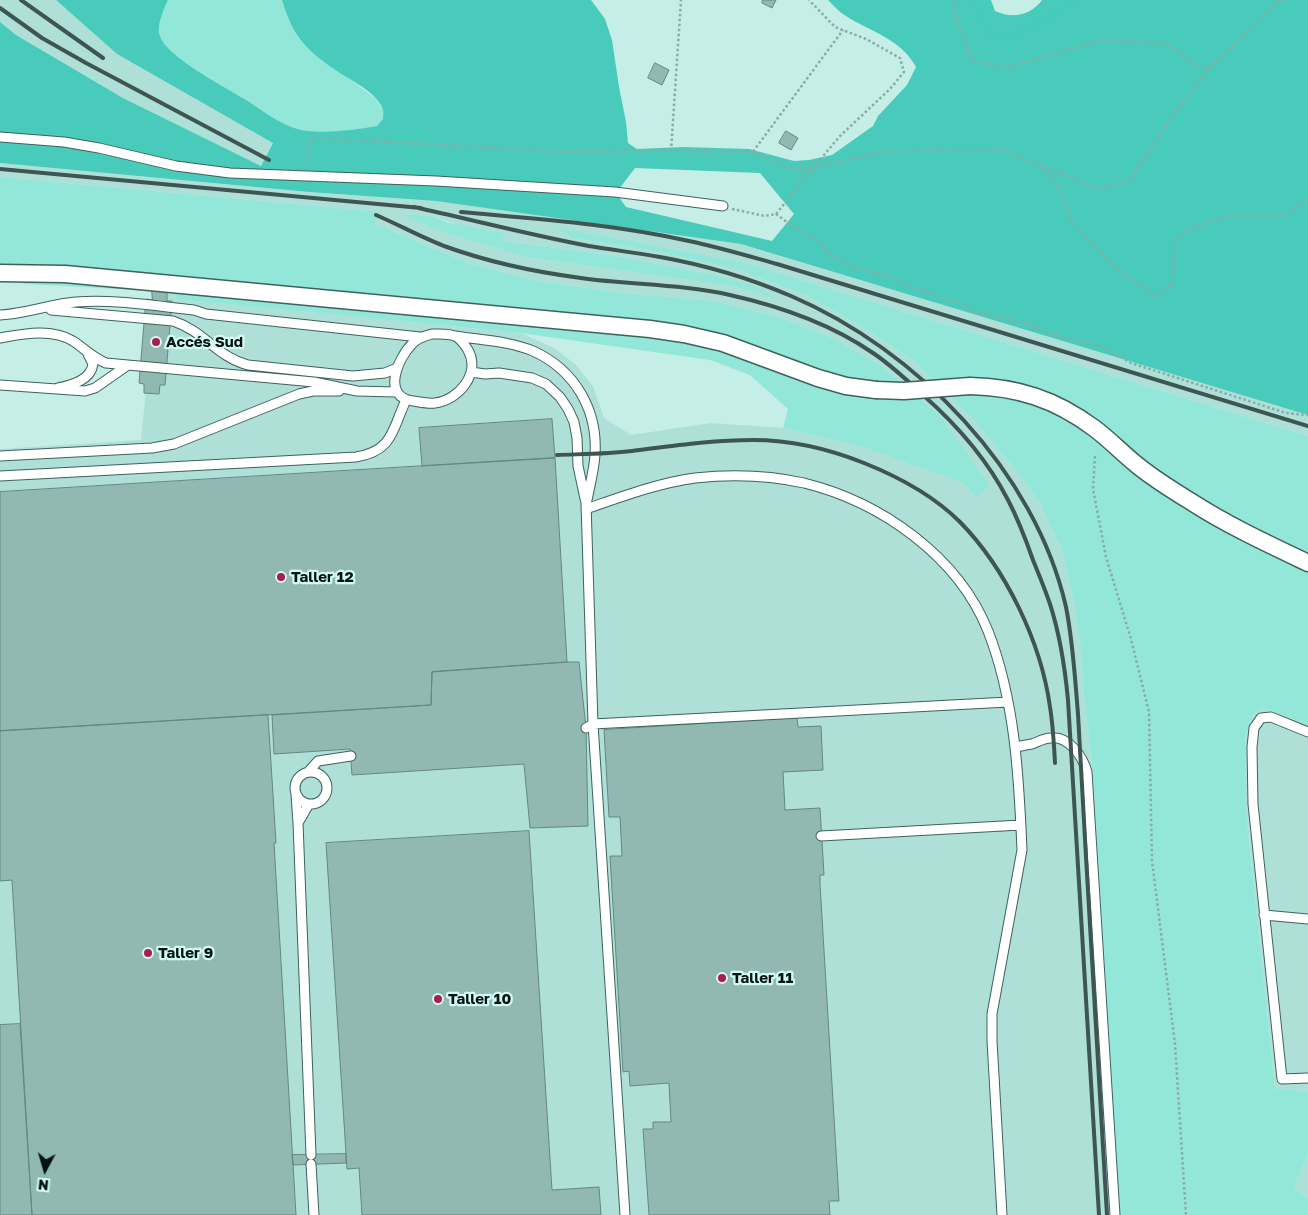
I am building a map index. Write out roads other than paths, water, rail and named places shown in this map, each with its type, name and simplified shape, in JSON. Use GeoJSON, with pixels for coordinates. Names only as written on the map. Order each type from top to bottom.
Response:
{"type":"FeatureCollection","features":[{"type":"Feature","properties":{"kind":"street"},"geometry":{"type":"LineString","coordinates":[[0,273],[94,276],[650,328],[723,343],[818,378],[846,386],[904,391],[970,386],[1012,390],[1040,397],[1065,410],[1094,428],[1138,466],[1192,502],[1250,535],[1308,563]]}},
{"type":"Feature","properties":{"kind":"street"},"geometry":{"type":"LineString","coordinates":[[0,283],[25,273]]}},
{"type":"Feature","properties":{"kind":"lane"},"geometry":{"type":"LineString","coordinates":[[0,137],[64,142],[202,170],[616,192],[723,206]]}},
{"type":"Feature","properties":{"kind":"lane"},"geometry":{"type":"LineString","coordinates":[[0,315],[11,315],[72,302],[88,301],[194,310],[206,314],[420,337],[443,334],[510,344],[532,350],[551,361],[566,373],[588,404],[593,421],[594,464],[586,506]]}},
{"type":"Feature","properties":{"kind":"lane"},"geometry":{"type":"LineString","coordinates":[[41,309],[173,321],[199,334],[225,356],[236,362],[248,365],[353,376],[386,373],[397,368]]}},
{"type":"Feature","properties":{"kind":"lane"},"geometry":{"type":"LineString","coordinates":[[0,338],[28,333],[60,336],[73,341],[96,359],[106,363],[314,382],[357,390]]}},
{"type":"Feature","properties":{"kind":"lane"},"geometry":{"type":"LineString","coordinates":[[0,456],[152,448],[174,444],[298,394],[313,391],[357,390],[396,392],[406,400],[435,403],[448,399],[464,387],[471,372],[470,354],[464,344],[455,336]]}},
{"type":"Feature","properties":{"kind":"lane"},"geometry":{"type":"LineString","coordinates":[[396,392],[394,383],[397,368],[412,343],[420,337]]}},
{"type":"Feature","properties":{"kind":"lane"},"geometry":{"type":"LineString","coordinates":[[48,389],[65,386],[90,374],[93,364],[87,352]]}},
{"type":"Feature","properties":{"kind":"lane"},"geometry":{"type":"LineString","coordinates":[[0,386],[84,391],[94,388],[128,365]]}},
{"type":"Feature","properties":{"kind":"lane"},"geometry":{"type":"LineString","coordinates":[[471,372],[484,374],[499,372],[532,378],[546,384],[560,397],[574,422],[578,438],[578,466],[586,506],[589,726],[625,1215]]}},
{"type":"Feature","properties":{"kind":"lane"},"geometry":{"type":"LineString","coordinates":[[0,476],[370,455],[381,449],[388,442],[406,400]]}},
{"type":"Feature","properties":{"kind":"lane"},"geometry":{"type":"LineString","coordinates":[[586,506],[663,484],[693,478],[748,476],[803,483],[829,490],[878,512],[924,544],[946,566],[969,595],[988,631],[1008,702],[1016,747],[1021,825],[1022,850],[992,1014],[1002,1215]]}},
{"type":"Feature","properties":{"kind":"lane"},"geometry":{"type":"LineString","coordinates":[[589,726],[1008,702]]}},
{"type":"Feature","properties":{"kind":"lane"},"geometry":{"type":"LineString","coordinates":[[1308,732],[1271,717],[1261,718],[1254,728],[1252,747],[1253,804],[1282,1079],[1308,1078]]}},
{"type":"Feature","properties":{"kind":"lane"},"geometry":{"type":"LineString","coordinates":[[1016,747],[1049,738],[1060,739],[1080,755],[1087,772],[1115,1215]]}},
{"type":"Feature","properties":{"kind":"lane"},"geometry":{"type":"LineString","coordinates":[[309,771],[323,777],[327,787],[324,798],[315,804],[299,800],[294,789],[296,779],[309,771],[318,760],[351,756]]}},
{"type":"Feature","properties":{"kind":"lane"},"geometry":{"type":"LineString","coordinates":[[296,795],[314,1215]]}},
{"type":"Feature","properties":{"kind":"lane"},"geometry":{"type":"LineString","coordinates":[[298,823],[309,804]]}},
{"type":"Feature","properties":{"kind":"lane"},"geometry":{"type":"LineString","coordinates":[[821,836],[1021,825]]}},
{"type":"Feature","properties":{"kind":"lane"},"geometry":{"type":"LineString","coordinates":[[1264,915],[1308,919]]}},
{"type":"Feature","properties":{"kind":"waterway"},"geometry":{"type":"LineString","coordinates":[[974,0],[977,12],[991,35],[1009,35],[1032,27],[1077,0]]}},
{"type":"Feature","properties":{"kind":"railway"},"geometry":{"type":"LineString","coordinates":[[21,0],[103,58]]}},
{"type":"Feature","properties":{"kind":"railway"},"geometry":{"type":"LineString","coordinates":[[0,8],[42,38],[86,63],[269,160]]}},
{"type":"Feature","properties":{"kind":"railway"},"geometry":{"type":"LineString","coordinates":[[0,169],[421,208]]}},
{"type":"Feature","properties":{"kind":"railway"},"geometry":{"type":"LineString","coordinates":[[414,207],[567,242],[694,264],[743,278],[791,296],[838,319],[883,348],[925,382],[964,421],[999,463],[1028,509],[1050,557],[1066,607],[1074,660],[1107,1215]]}},
{"type":"Feature","properties":{"kind":"railway"},"geometry":{"type":"LineString","coordinates":[[461,212],[604,226],[661,235],[711,246],[777,264],[1308,426]]}},
{"type":"Feature","properties":{"kind":"railway"},"geometry":{"type":"LineString","coordinates":[[376,215],[444,246],[512,266],[581,278],[712,291],[804,317],[857,343],[905,378],[948,418],[981,457],[1000,485],[1022,530],[1050,604],[1064,664],[1068,700],[1099,1215]]}},
{"type":"Feature","properties":{"kind":"railway"},"geometry":{"type":"LineString","coordinates":[[557,455],[623,452],[722,441],[767,440],[810,446],[851,458],[890,474],[927,495],[950,512],[977,541],[1006,584],[1019,608],[1039,657],[1045,682],[1052,721],[1055,763]]}},
{"type":"Feature","properties":{"kind":"place","name":"Accés Sud"},"geometry":{"type":"Point","coordinates":[156,342]}},
{"type":"Feature","properties":{"kind":"place","name":"Taller 12"},"geometry":{"type":"Point","coordinates":[281,577]}},
{"type":"Feature","properties":{"kind":"place","name":"Taller 9"},"geometry":{"type":"Point","coordinates":[148,953]}},
{"type":"Feature","properties":{"kind":"place","name":"Taller 11"},"geometry":{"type":"Point","coordinates":[722,978]}},
{"type":"Feature","properties":{"kind":"place","name":"Taller 10"},"geometry":{"type":"Point","coordinates":[438,999]}}]}
